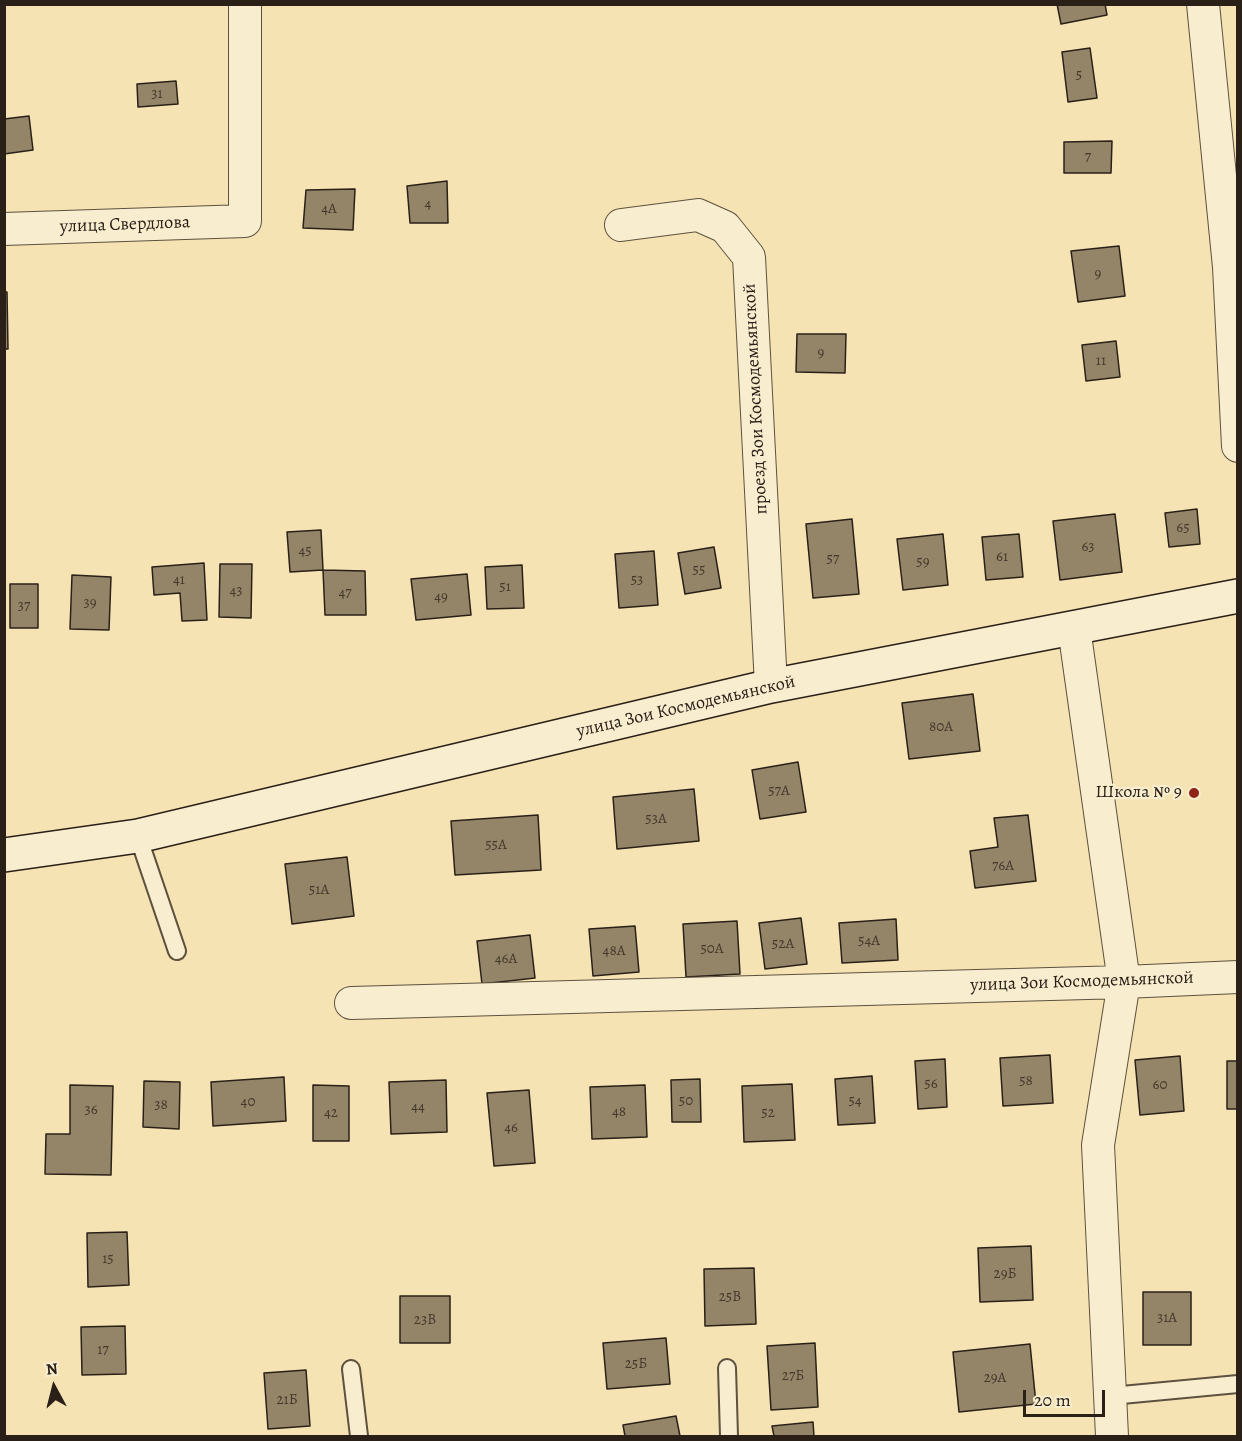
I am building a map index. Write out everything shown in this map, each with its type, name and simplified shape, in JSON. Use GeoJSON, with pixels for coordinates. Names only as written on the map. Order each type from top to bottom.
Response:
{"type":"FeatureCollection","features":[{"type":"Feature","properties":{"kind":"street","name":"улица Свердлова"},"geometry":{"type":"LineString","coordinates":[[4,229],[245,221],[245,4]]}},
{"type":"Feature","properties":{"kind":"street"},"geometry":{"type":"LineString","coordinates":[[1203,4],[1233,266],[1238,446]]}},
{"type":"Feature","properties":{"kind":"street","name":"проезд Зои Космодемьянской"},"geometry":{"type":"LineString","coordinates":[[621,225],[698,215],[725,227],[749,257],[771,686]]}},
{"type":"Feature","properties":{"kind":"street","name":"улица Зои Космодемьянской"},"geometry":{"type":"LineString","coordinates":[[4,855],[138,836],[771,686],[1238,596]]}},
{"type":"Feature","properties":{"kind":"street"},"geometry":{"type":"LineString","coordinates":[[1074,628],[1124,982],[1098,1145],[1112,1437]]}},
{"type":"Feature","properties":{"kind":"street","name":"улица Зои Космодемьянской"},"geometry":{"type":"LineString","coordinates":[[351,1003],[1238,977]]}},
{"type":"Feature","properties":{"kind":"lane"},"geometry":{"type":"LineString","coordinates":[[138,836],[177,951]]}},
{"type":"Feature","properties":{"kind":"lane"},"geometry":{"type":"LineString","coordinates":[[726,1368],[729,1437]]}},
{"type":"Feature","properties":{"kind":"lane"},"geometry":{"type":"LineString","coordinates":[[351,1369],[359,1437]]}},
{"type":"Feature","properties":{"kind":"lane"},"geometry":{"type":"LineString","coordinates":[[1111,1396],[1238,1384]]}},
{"type":"Feature","properties":{"kind":"building"},"geometry":{"type":"Polygon","coordinates":[[[1057,4],[1105,4],[1107,15],[1061,24],[1057,4]]]}},
{"type":"Feature","properties":{"kind":"building"},"geometry":{"type":"Polygon","coordinates":[[[1090,48],[1097,98],[1068,102],[1062,52],[1090,48]]]}},
{"type":"Feature","properties":{"kind":"building"},"geometry":{"type":"Polygon","coordinates":[[[176,81],[178,104],[138,107],[137,84],[176,81]]]}},
{"type":"Feature","properties":{"kind":"building"},"geometry":{"type":"Polygon","coordinates":[[[29,116],[33,150],[4,154],[4,119],[29,116]]]}},
{"type":"Feature","properties":{"kind":"building"},"geometry":{"type":"Polygon","coordinates":[[[1112,141],[1111,173],[1064,173],[1064,142],[1112,141]]]}},
{"type":"Feature","properties":{"kind":"building"},"geometry":{"type":"Polygon","coordinates":[[[447,181],[448,223],[410,223],[407,186],[447,181]]]}},
{"type":"Feature","properties":{"kind":"building"},"geometry":{"type":"Polygon","coordinates":[[[355,189],[353,230],[303,228],[306,190],[355,189]]]}},
{"type":"Feature","properties":{"kind":"building"},"geometry":{"type":"Polygon","coordinates":[[[1119,246],[1125,296],[1078,302],[1071,251],[1119,246]]]}},
{"type":"Feature","properties":{"kind":"building"},"geometry":{"type":"Polygon","coordinates":[[[4,292],[7,292],[8,349],[4,349],[4,292]]]}},
{"type":"Feature","properties":{"kind":"building"},"geometry":{"type":"Polygon","coordinates":[[[797,334],[846,334],[845,373],[796,372],[797,334]]]}},
{"type":"Feature","properties":{"kind":"building"},"geometry":{"type":"Polygon","coordinates":[[[1116,341],[1120,377],[1086,381],[1082,345],[1116,341]]]}},
{"type":"Feature","properties":{"kind":"building"},"geometry":{"type":"Polygon","coordinates":[[[1197,509],[1200,544],[1169,547],[1165,513],[1197,509]]]}},
{"type":"Feature","properties":{"kind":"building"},"geometry":{"type":"Polygon","coordinates":[[[1115,514],[1122,572],[1060,580],[1053,521],[1115,514]]]}},
{"type":"Feature","properties":{"kind":"building"},"geometry":{"type":"Polygon","coordinates":[[[852,519],[859,594],[813,598],[806,524],[852,519]]]}},
{"type":"Feature","properties":{"kind":"building"},"geometry":{"type":"Polygon","coordinates":[[[321,530],[323,570],[290,572],[287,532],[321,530]]]}},
{"type":"Feature","properties":{"kind":"building"},"geometry":{"type":"Polygon","coordinates":[[[943,534],[948,585],[903,590],[897,539],[943,534]]]}},
{"type":"Feature","properties":{"kind":"building"},"geometry":{"type":"Polygon","coordinates":[[[1019,534],[1023,577],[986,580],[982,537],[1019,534]]]}},
{"type":"Feature","properties":{"kind":"building"},"geometry":{"type":"Polygon","coordinates":[[[714,547],[721,588],[685,594],[678,553],[714,547]]]}},
{"type":"Feature","properties":{"kind":"building"},"geometry":{"type":"Polygon","coordinates":[[[654,551],[658,605],[619,608],[615,554],[654,551]]]}},
{"type":"Feature","properties":{"kind":"building"},"geometry":{"type":"Polygon","coordinates":[[[204,563],[207,620],[182,621],[180,593],[154,595],[152,567],[204,563]]]}},
{"type":"Feature","properties":{"kind":"building"},"geometry":{"type":"Polygon","coordinates":[[[220,564],[252,564],[251,618],[219,617],[220,564]]]}},
{"type":"Feature","properties":{"kind":"building"},"geometry":{"type":"Polygon","coordinates":[[[522,565],[524,608],[487,609],[485,567],[522,565]]]}},
{"type":"Feature","properties":{"kind":"building"},"geometry":{"type":"Polygon","coordinates":[[[323,570],[365,571],[366,615],[325,615],[323,570]]]}},
{"type":"Feature","properties":{"kind":"building"},"geometry":{"type":"Polygon","coordinates":[[[467,574],[471,615],[416,620],[411,579],[467,574]]]}},
{"type":"Feature","properties":{"kind":"building"},"geometry":{"type":"Polygon","coordinates":[[[72,575],[111,577],[109,630],[70,629],[72,575]]]}},
{"type":"Feature","properties":{"kind":"building"},"geometry":{"type":"Polygon","coordinates":[[[10,584],[38,584],[38,628],[10,628],[10,584]]]}},
{"type":"Feature","properties":{"kind":"building"},"geometry":{"type":"Polygon","coordinates":[[[973,694],[980,751],[909,759],[902,703],[973,694]]]}},
{"type":"Feature","properties":{"kind":"building"},"geometry":{"type":"Polygon","coordinates":[[[798,762],[806,812],[760,819],[752,770],[798,762]]]}},
{"type":"Feature","properties":{"kind":"building"},"geometry":{"type":"Polygon","coordinates":[[[694,789],[699,841],[617,849],[613,797],[694,789]]]}},
{"type":"Feature","properties":{"kind":"building"},"geometry":{"type":"Polygon","coordinates":[[[538,815],[541,870],[455,875],[451,821],[538,815]]]}},
{"type":"Feature","properties":{"kind":"building"},"geometry":{"type":"Polygon","coordinates":[[[1028,815],[1036,881],[975,888],[970,851],[998,847],[994,818],[1028,815]]]}},
{"type":"Feature","properties":{"kind":"building"},"geometry":{"type":"Polygon","coordinates":[[[347,857],[354,916],[292,924],[285,864],[347,857]]]}},
{"type":"Feature","properties":{"kind":"building"},"geometry":{"type":"Polygon","coordinates":[[[801,918],[807,964],[765,969],[759,923],[801,918]]]}},
{"type":"Feature","properties":{"kind":"building"},"geometry":{"type":"Polygon","coordinates":[[[896,919],[898,960],[842,963],[839,923],[896,919]]]}},
{"type":"Feature","properties":{"kind":"building"},"geometry":{"type":"Polygon","coordinates":[[[737,921],[740,974],[686,977],[683,924],[737,921]]]}},
{"type":"Feature","properties":{"kind":"building"},"geometry":{"type":"Polygon","coordinates":[[[635,926],[639,972],[593,976],[589,929],[635,926]]]}},
{"type":"Feature","properties":{"kind":"building"},"geometry":{"type":"Polygon","coordinates":[[[530,935],[535,978],[482,984],[477,941],[530,935]]]}},
{"type":"Feature","properties":{"kind":"building"},"geometry":{"type":"Polygon","coordinates":[[[1050,1055],[1053,1103],[1003,1106],[1000,1058],[1050,1055]]]}},
{"type":"Feature","properties":{"kind":"building"},"geometry":{"type":"Polygon","coordinates":[[[1180,1056],[1184,1111],[1140,1115],[1135,1060],[1180,1056]]]}},
{"type":"Feature","properties":{"kind":"building"},"geometry":{"type":"Polygon","coordinates":[[[945,1059],[947,1107],[918,1109],[915,1061],[945,1059]]]}},
{"type":"Feature","properties":{"kind":"building"},"geometry":{"type":"Polygon","coordinates":[[[1227,1061],[1238,1061],[1238,1109],[1227,1109],[1227,1061]]]}},
{"type":"Feature","properties":{"kind":"building"},"geometry":{"type":"Polygon","coordinates":[[[872,1076],[875,1123],[838,1125],[835,1079],[872,1076]]]}},
{"type":"Feature","properties":{"kind":"building"},"geometry":{"type":"Polygon","coordinates":[[[284,1077],[286,1121],[213,1126],[211,1082],[284,1077]]]}},
{"type":"Feature","properties":{"kind":"building"},"geometry":{"type":"Polygon","coordinates":[[[700,1079],[701,1122],[672,1122],[671,1080],[700,1079]]]}},
{"type":"Feature","properties":{"kind":"building"},"geometry":{"type":"Polygon","coordinates":[[[446,1080],[447,1132],[391,1134],[389,1082],[446,1080]]]}},
{"type":"Feature","properties":{"kind":"building"},"geometry":{"type":"Polygon","coordinates":[[[144,1081],[180,1082],[179,1129],[143,1127],[144,1081]]]}},
{"type":"Feature","properties":{"kind":"building"},"geometry":{"type":"Polygon","coordinates":[[[792,1084],[795,1140],[744,1142],[742,1086],[792,1084]]]}},
{"type":"Feature","properties":{"kind":"building"},"geometry":{"type":"Polygon","coordinates":[[[70,1085],[113,1086],[111,1175],[45,1174],[46,1134],[70,1134],[70,1085]]]}},
{"type":"Feature","properties":{"kind":"building"},"geometry":{"type":"Polygon","coordinates":[[[313,1085],[349,1086],[349,1141],[313,1141],[313,1085]]]}},
{"type":"Feature","properties":{"kind":"building"},"geometry":{"type":"Polygon","coordinates":[[[645,1085],[647,1137],[592,1139],[590,1087],[645,1085]]]}},
{"type":"Feature","properties":{"kind":"building"},"geometry":{"type":"Polygon","coordinates":[[[529,1090],[535,1163],[494,1166],[487,1093],[529,1090]]]}},
{"type":"Feature","properties":{"kind":"building"},"geometry":{"type":"Polygon","coordinates":[[[127,1232],[129,1285],[88,1287],[87,1233],[127,1232]]]}},
{"type":"Feature","properties":{"kind":"building"},"geometry":{"type":"Polygon","coordinates":[[[1031,1246],[1033,1300],[980,1302],[978,1248],[1031,1246]]]}},
{"type":"Feature","properties":{"kind":"building"},"geometry":{"type":"Polygon","coordinates":[[[754,1268],[756,1324],[705,1326],[704,1269],[754,1268]]]}},
{"type":"Feature","properties":{"kind":"building"},"geometry":{"type":"Polygon","coordinates":[[[1143,1292],[1191,1292],[1191,1345],[1143,1345],[1143,1292]]]}},
{"type":"Feature","properties":{"kind":"building"},"geometry":{"type":"Polygon","coordinates":[[[400,1296],[450,1296],[450,1343],[400,1343],[400,1296]]]}},
{"type":"Feature","properties":{"kind":"building"},"geometry":{"type":"Polygon","coordinates":[[[125,1326],[126,1374],[82,1375],[81,1327],[125,1326]]]}},
{"type":"Feature","properties":{"kind":"building"},"geometry":{"type":"Polygon","coordinates":[[[666,1338],[670,1384],[607,1389],[603,1343],[666,1338]]]}},
{"type":"Feature","properties":{"kind":"building"},"geometry":{"type":"Polygon","coordinates":[[[815,1343],[818,1407],[771,1410],[767,1346],[815,1343]]]}},
{"type":"Feature","properties":{"kind":"building"},"geometry":{"type":"Polygon","coordinates":[[[1030,1344],[1036,1404],[959,1412],[953,1352],[1030,1344]]]}},
{"type":"Feature","properties":{"kind":"building"},"geometry":{"type":"Polygon","coordinates":[[[306,1370],[310,1426],[268,1429],[264,1373],[306,1370]]]}},
{"type":"Feature","properties":{"kind":"building"},"geometry":{"type":"Polygon","coordinates":[[[676,1416],[680,1436],[625,1436],[623,1425],[676,1416]]]}},
{"type":"Feature","properties":{"kind":"building"},"geometry":{"type":"Polygon","coordinates":[[[813,1422],[814,1436],[774,1436],[772,1426],[813,1422]]]}},
{"type":"Feature","properties":{"kind":"place","name":"Школа № 9"},"geometry":{"type":"Point","coordinates":[1194,793]}}]}
